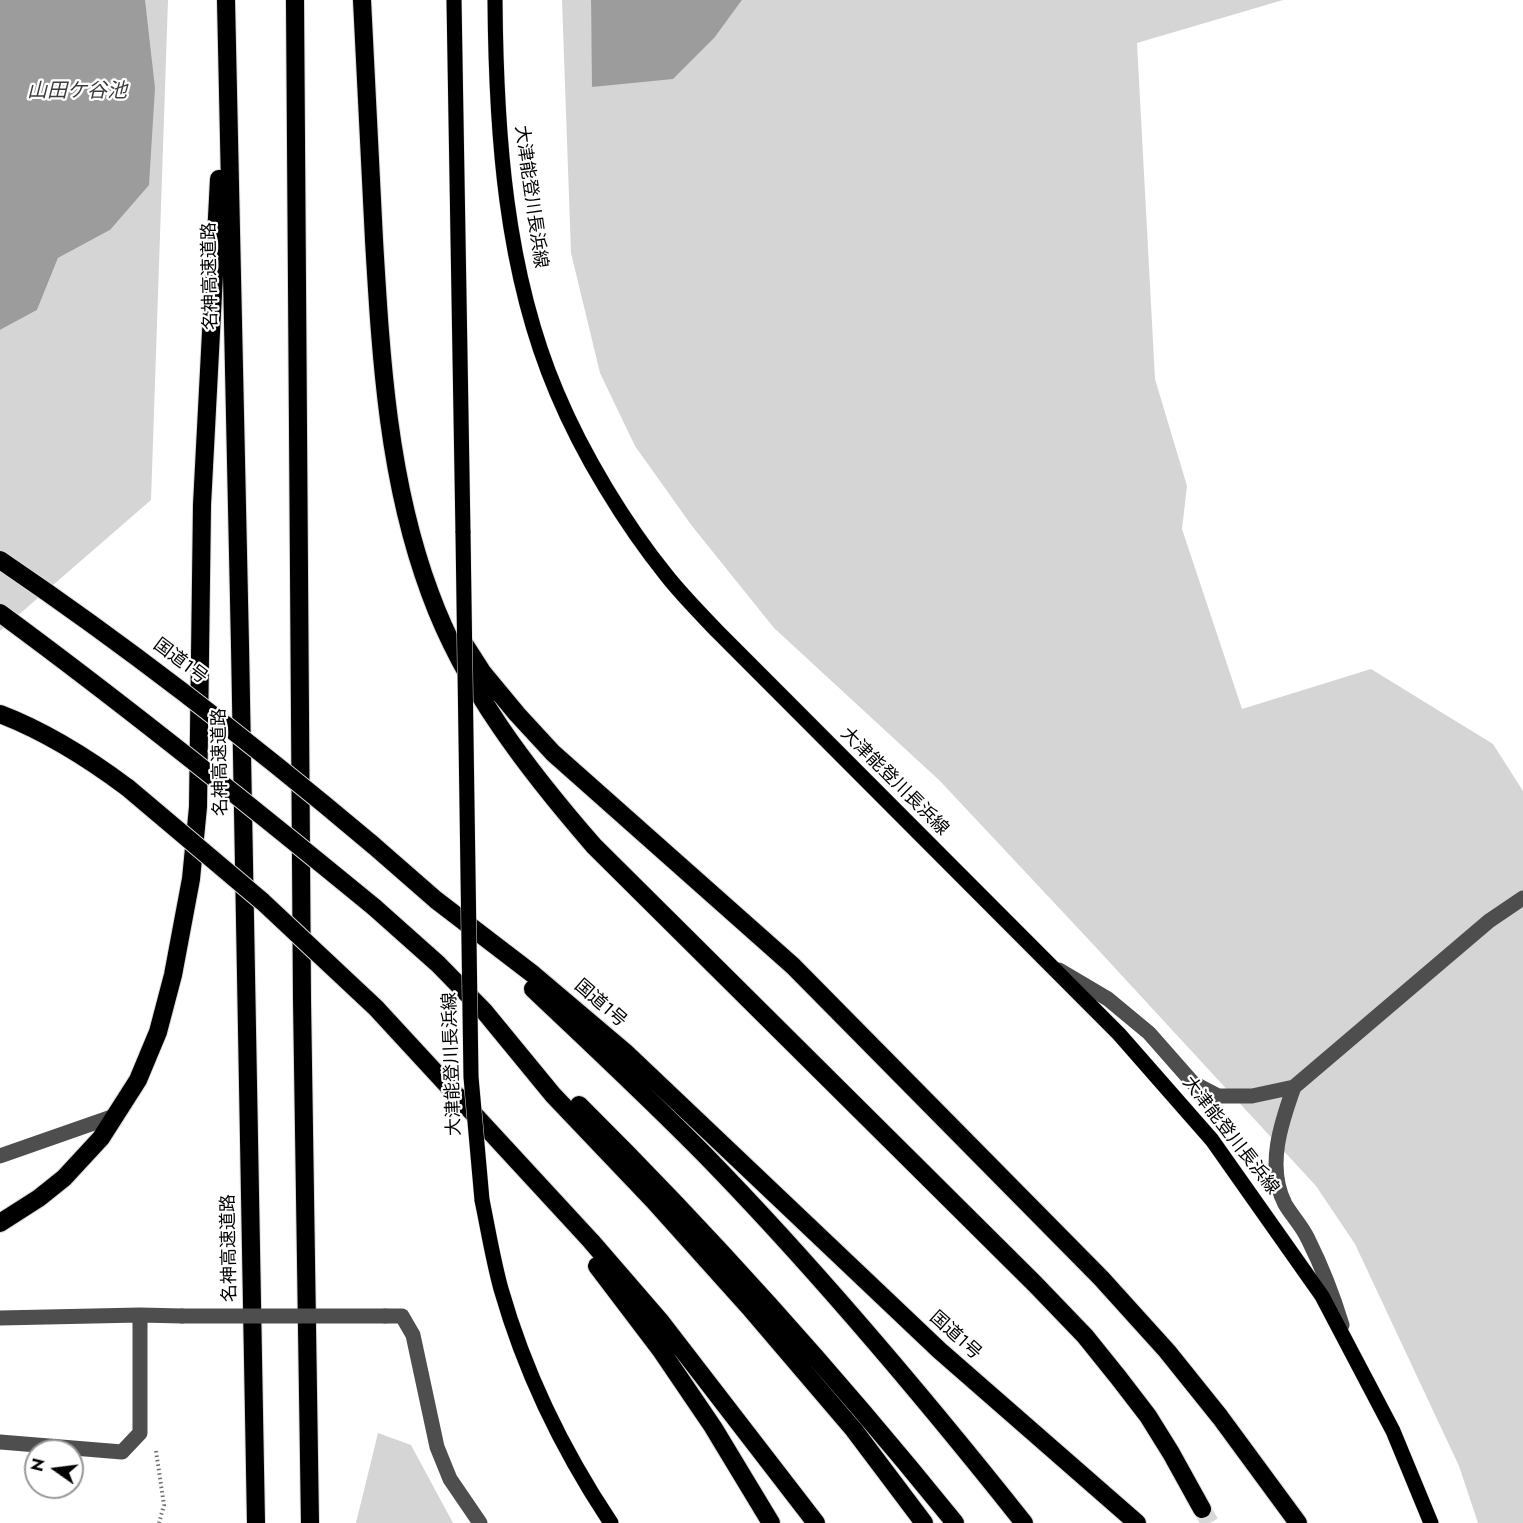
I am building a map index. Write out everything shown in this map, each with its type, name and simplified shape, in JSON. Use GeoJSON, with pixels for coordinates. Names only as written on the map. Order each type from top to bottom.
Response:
{"type":"FeatureCollection","features":[{"type":"Feature","properties":{"kind":"highway"},"geometry":{"type":"LineString","coordinates":[[0,1223],[39,1198],[64,1178],[101,1138],[117,1115],[138,1080],[158,1032],[177,956],[191,879],[198,807],[202,505],[223,112],[226,0]]}},
{"type":"Feature","properties":{"kind":"highway","name":"名神高速道路"},"geometry":{"type":"LineString","coordinates":[[226,0],[256,1523]]}},
{"type":"Feature","properties":{"kind":"highway"},"geometry":{"type":"LineString","coordinates":[[296,0],[302,999],[310,1523]]}},
{"type":"Feature","properties":{"kind":"highway"},"geometry":{"type":"LineString","coordinates":[[362,0],[382,365],[390,433],[412,538],[438,611],[481,698],[515,750],[552,798],[594,846],[1085,1336],[1148,1416],[1202,1509]]}},
{"type":"Feature","properties":{"kind":"highway"},"geometry":{"type":"LineString","coordinates":[[412,538],[457,631],[483,673],[516,714],[553,753],[793,966],[1093,1270],[1167,1351],[1220,1417],[1298,1523]]}},
{"type":"Feature","properties":{"kind":"highway","name":"国道1号"},"geometry":{"type":"LineString","coordinates":[[0,560],[138,656],[278,765],[436,900],[534,975],[625,1052],[939,1350],[1137,1523]]}},
{"type":"Feature","properties":{"kind":"highway"},"geometry":{"type":"LineString","coordinates":[[0,613],[222,783],[374,907],[438,964],[668,1193],[877,1427],[955,1523]]}},
{"type":"Feature","properties":{"kind":"highway"},"geometry":{"type":"LineString","coordinates":[[0,714],[47,735],[95,763],[128,788],[263,902],[376,1008],[591,1241],[661,1322],[816,1523]]}},
{"type":"Feature","properties":{"kind":"highway"},"geometry":{"type":"LineString","coordinates":[[436,900],[608,1060],[714,1165],[816,1275],[931,1406],[1024,1523]]}},
{"type":"Feature","properties":{"kind":"highway"},"geometry":{"type":"LineString","coordinates":[[484,1011],[553,1095],[654,1200],[854,1430],[924,1523]]}},
{"type":"Feature","properties":{"kind":"highway"},"geometry":{"type":"LineString","coordinates":[[524,1169],[660,1349],[713,1427],[771,1523]]}},
{"type":"Feature","properties":{"kind":"main road","name":"大津能登川長浜線"},"geometry":{"type":"LineString","coordinates":[[454,0],[471,1077],[482,1200],[501,1289],[528,1366],[555,1430],[611,1523]]}},
{"type":"Feature","properties":{"kind":"main road","name":"大津能登川長浜線"},"geometry":{"type":"LineString","coordinates":[[495,0],[503,172],[514,249],[533,327],[557,393],[590,460],[667,577],[815,731],[1119,1034],[1212,1140],[1322,1296],[1393,1431],[1431,1523]]}},
{"type":"Feature","properties":{"kind":"street"},"geometry":{"type":"LineString","coordinates":[[1050,964],[1108,999],[1149,1033],[1193,1083],[1218,1096],[1252,1096],[1294,1087],[1489,921],[1523,898]]}},
{"type":"Feature","properties":{"kind":"street"},"geometry":{"type":"LineString","coordinates":[[1294,1087],[1279,1129],[1276,1155],[1278,1179],[1284,1202],[1307,1237],[1330,1288],[1349,1346]]}},
{"type":"Feature","properties":{"kind":"street"},"geometry":{"type":"LineString","coordinates":[[0,1156],[117,1115]]}},
{"type":"Feature","properties":{"kind":"street"},"geometry":{"type":"LineString","coordinates":[[0,1442],[122,1452],[140,1433],[140,1315]]}},
{"type":"Feature","properties":{"kind":"street"},"geometry":{"type":"LineString","coordinates":[[0,1318],[140,1315],[402,1316],[413,1335],[437,1447],[450,1479],[480,1523]]}},
{"type":"Feature","properties":{"kind":"path"},"geometry":{"type":"LineString","coordinates":[[140,1433],[154,1438],[164,1504],[159,1523]]}},
{"type":"Feature","properties":{"kind":"shaded area"},"geometry":{"type":"Polygon","coordinates":[[[145,0],[168,0],[151,500],[0,631],[0,330],[37,310],[58,258],[110,230],[145,0]]]}},
{"type":"Feature","properties":{"kind":"shaded area"},"geometry":{"type":"Polygon","coordinates":[[[562,0],[591,0],[593,87],[715,37],[742,0],[1283,0],[1137,43],[1155,379],[1187,486],[1182,529],[1242,709],[1371,669],[1493,744],[1523,791],[1523,1523],[1478,1523],[1459,1466],[1355,1244],[1316,1186],[940,781],[774,628],[692,526],[635,446],[600,373],[571,253],[562,0]]]}},
{"type":"Feature","properties":{"kind":"shaded area"},"geometry":{"type":"Polygon","coordinates":[[[378,1433],[411,1445],[453,1523],[356,1523],[378,1433]]]}},
{"type":"Feature","properties":{"kind":"water","name":"山田ケ谷池"},"geometry":{"type":"Polygon","coordinates":[[[0,0],[145,0],[155,88],[149,185],[110,230],[58,258],[37,310],[0,330],[0,0]]]}},
{"type":"Feature","properties":{"kind":"water"},"geometry":{"type":"Polygon","coordinates":[[[591,0],[742,0],[715,37],[673,79],[592,87],[591,0]]]}},
{"type":"Feature","properties":{"kind":"tunnel"},"geometry":{"type":"LineString","coordinates":[[1202,1509],[1210,1523]]}}]}
